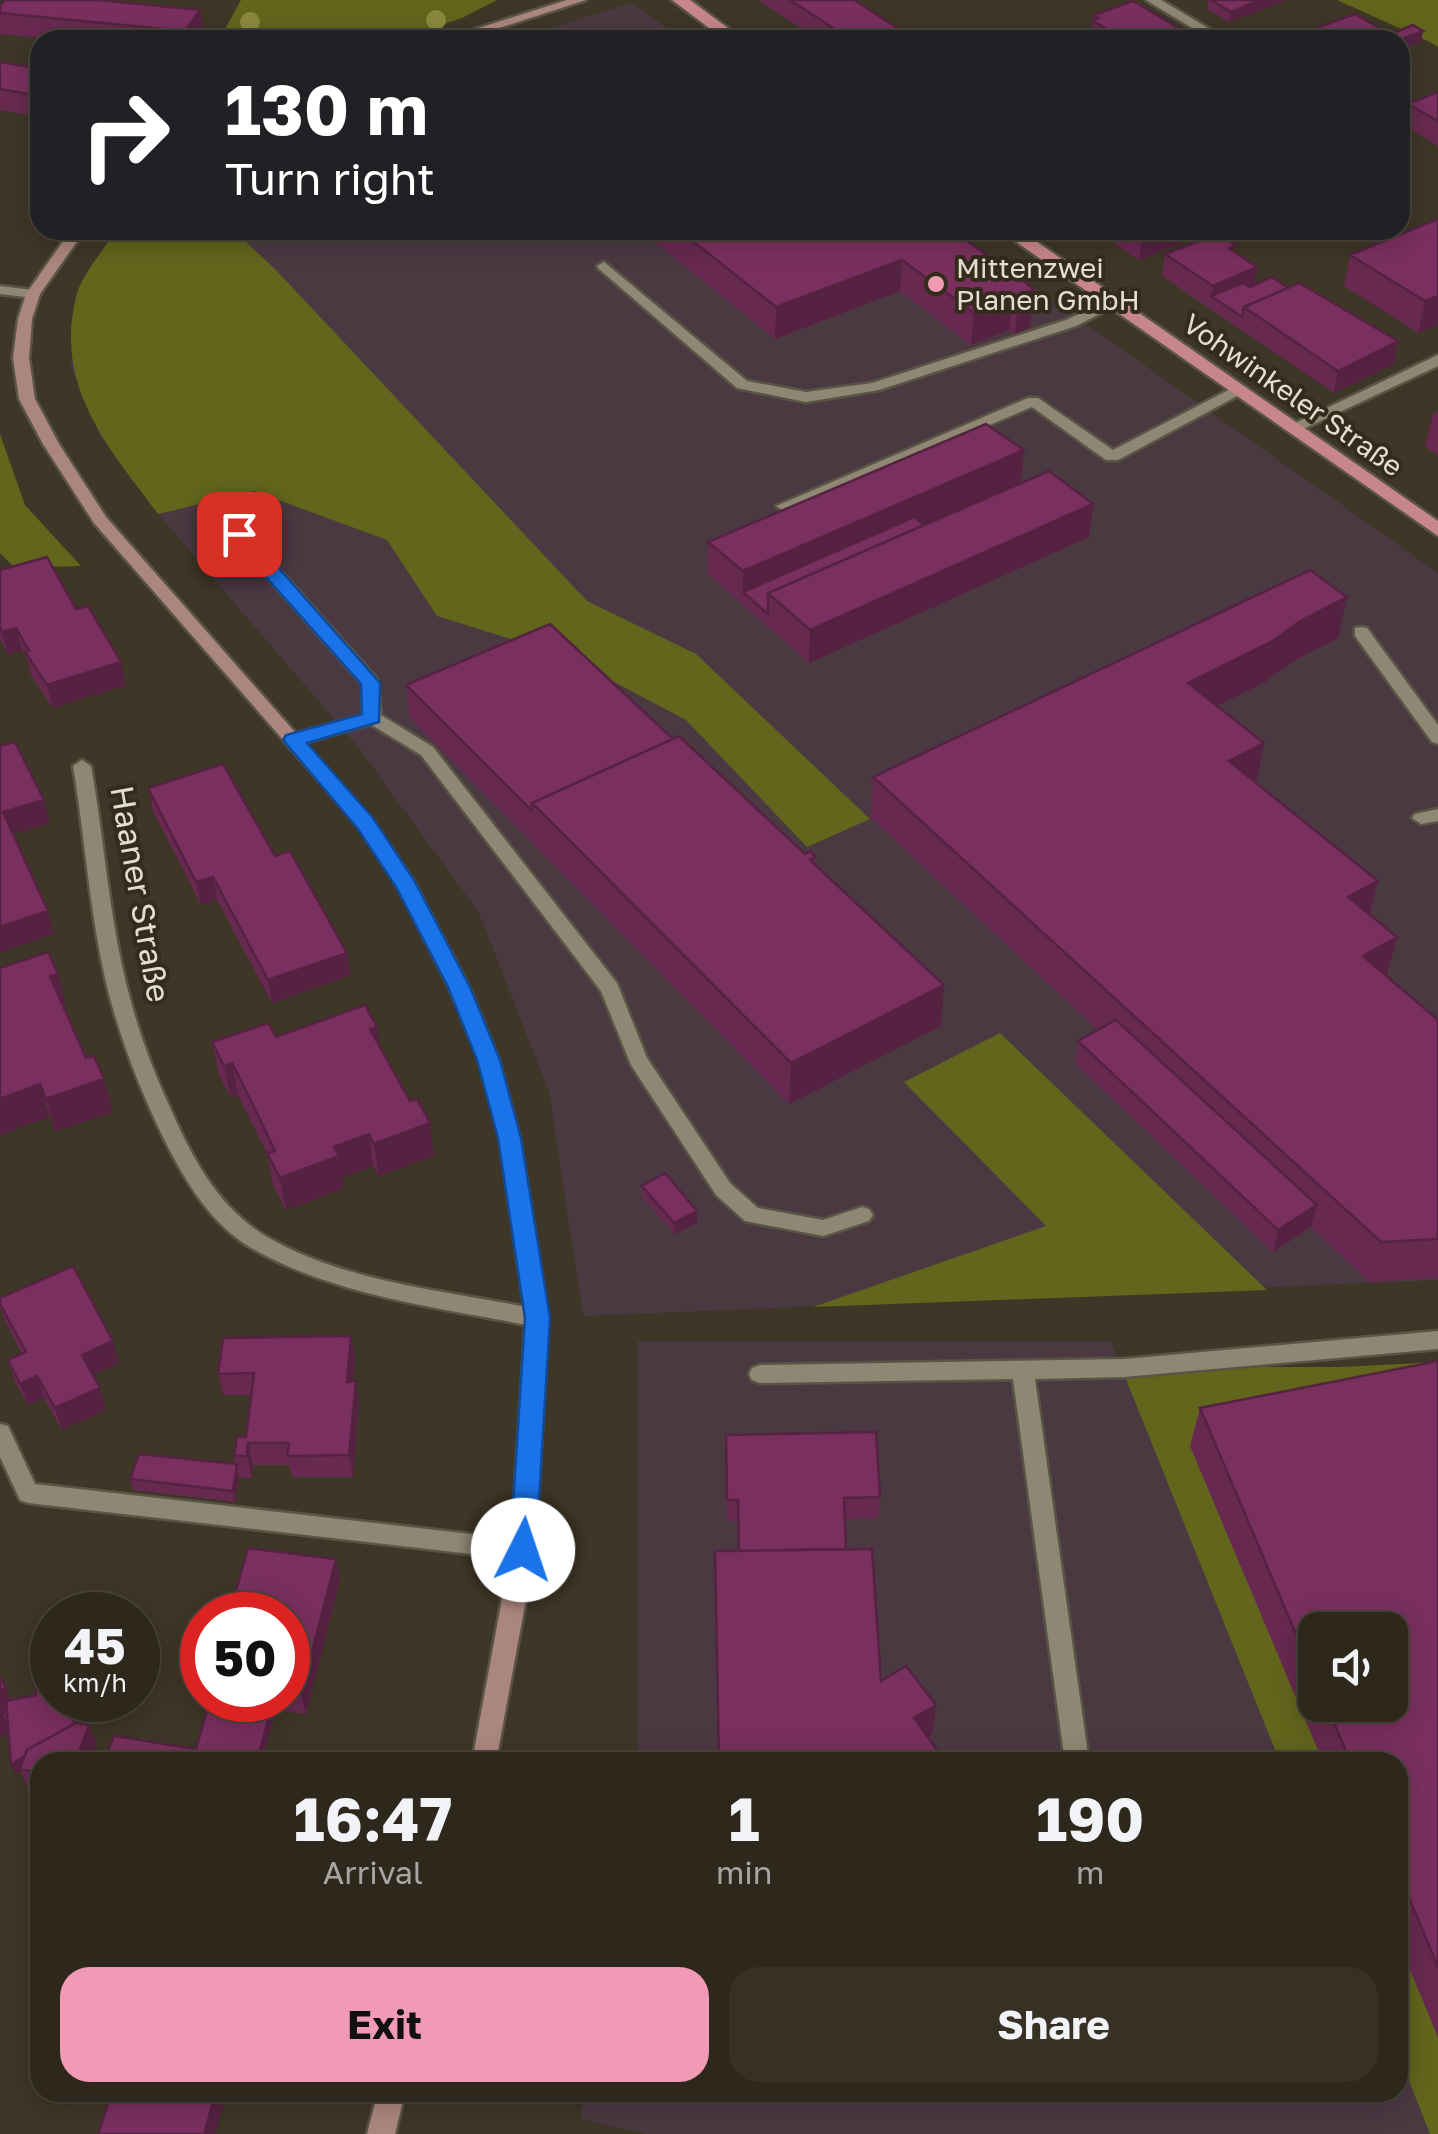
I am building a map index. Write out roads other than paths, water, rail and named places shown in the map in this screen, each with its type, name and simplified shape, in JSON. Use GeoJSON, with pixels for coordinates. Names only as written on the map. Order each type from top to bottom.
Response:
{"type":"FeatureCollection","features":[{"type":"Feature","properties":{"kind":"main road"},"geometry":{"type":"LineString","coordinates":[[481,30],[580,0]]}},
{"type":"Feature","properties":{"kind":"main road"},"geometry":{"type":"LineString","coordinates":[[680,0],[722,30]]}},
{"type":"Feature","properties":{"kind":"main road"},"geometry":{"type":"LineString","coordinates":[[71,240],[33,294],[25,319],[21,358],[27,398],[51,444],[100,520],[366,824],[406,885],[459,987],[488,1060],[510,1138],[537,1318],[523,1550],[486,1752]]}},
{"type":"Feature","properties":{"kind":"main road","name":"Vohwinkeler Straße"},"geometry":{"type":"LineString","coordinates":[[1031,240],[1114,304],[1438,530]]}},
{"type":"Feature","properties":{"kind":"main road"},"geometry":{"type":"LineString","coordinates":[[381,2134],[389,2102]]}},
{"type":"Feature","properties":{"kind":"street"},"geometry":{"type":"LineString","coordinates":[[1152,0],[1203,30]]}},
{"type":"Feature","properties":{"kind":"street"},"geometry":{"type":"LineString","coordinates":[[604,266],[742,385],[806,397],[874,387],[1114,304]]}},
{"type":"Feature","properties":{"kind":"street"},"geometry":{"type":"LineString","coordinates":[[0,290],[33,294]]}},
{"type":"Feature","properties":{"kind":"street"},"geometry":{"type":"LineString","coordinates":[[1294,428],[1438,360]]}},
{"type":"Feature","properties":{"kind":"street"},"geometry":{"type":"LineString","coordinates":[[784,506],[1034,401],[1112,457],[1238,390]]}},
{"type":"Feature","properties":{"kind":"street"},"geometry":{"type":"LineString","coordinates":[[239,534],[370,683],[372,718]]}},
{"type":"Feature","properties":{"kind":"street"},"geometry":{"type":"LineString","coordinates":[[1362,632],[1438,738]]}},
{"type":"Feature","properties":{"kind":"street"},"geometry":{"type":"LineString","coordinates":[[293,740],[372,718],[426,751],[610,988],[638,1060],[722,1189],[752,1215],[823,1228],[862,1215]]}},
{"type":"Feature","properties":{"kind":"street","name":"Haaner Straße"},"geometry":{"type":"LineString","coordinates":[[82,766],[106,924],[128,1027],[187,1168],[224,1215],[259,1242],[303,1262],[356,1279],[537,1318]]}},
{"type":"Feature","properties":{"kind":"street"},"geometry":{"type":"LineString","coordinates":[[760,1374],[1124,1368],[1438,1340]]}},
{"type":"Feature","properties":{"kind":"street"},"geometry":{"type":"LineString","coordinates":[[1022,1368],[1076,1752]]}},
{"type":"Feature","properties":{"kind":"street"},"geometry":{"type":"LineString","coordinates":[[0,1433],[28,1493],[523,1550]]}},
{"type":"Feature","properties":{"kind":"place","name":"Mittenzwei Planen GmbH"},"geometry":{"type":"Point","coordinates":[936,284]}}]}
